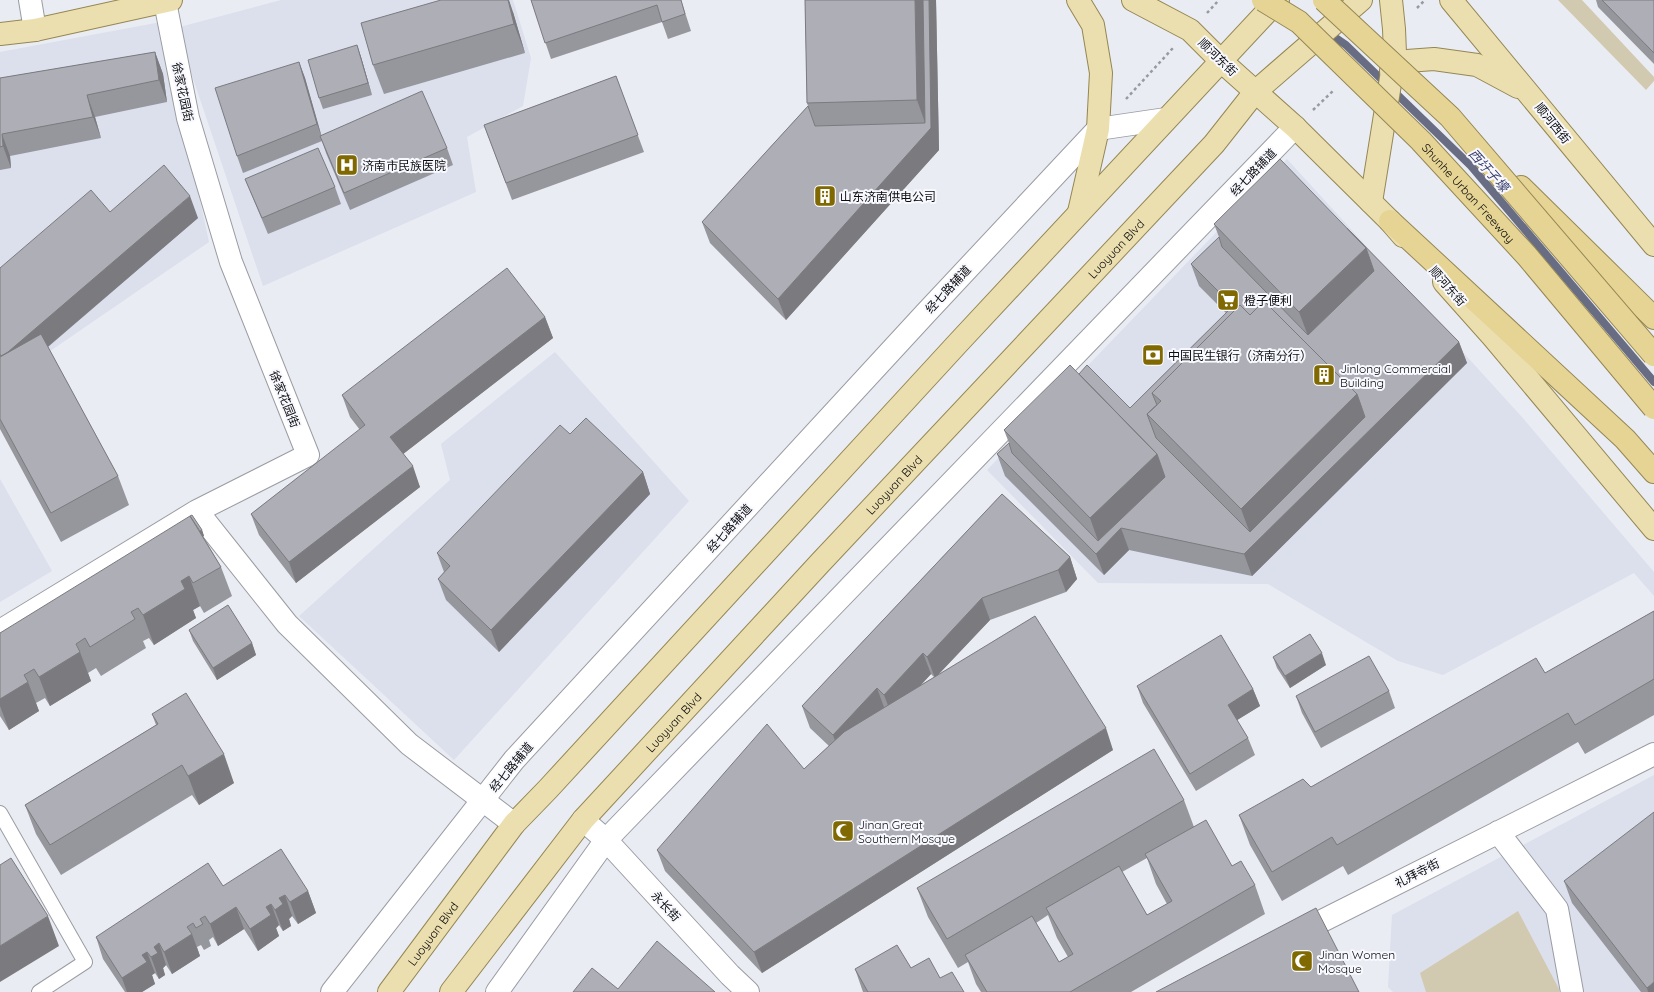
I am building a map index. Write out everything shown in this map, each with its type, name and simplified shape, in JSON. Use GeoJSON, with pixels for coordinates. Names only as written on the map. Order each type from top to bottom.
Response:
{"type":"FeatureCollection","features":[{"type":"Feature","properties":{"kind":"highway","name":"Shunhe Urban Freeway"},"geometry":{"type":"LineString","coordinates":[[1263,0],[1299,22],[1421,141],[1527,256],[1654,408]]}},
{"type":"Feature","properties":{"kind":"highway"},"geometry":{"type":"LineString","coordinates":[[1324,0],[1450,117],[1654,318]]}},
{"type":"Feature","properties":{"kind":"highway"},"geometry":{"type":"LineString","coordinates":[[1450,117],[1654,355]]}},
{"type":"Feature","properties":{"kind":"highway"},"geometry":{"type":"LineString","coordinates":[[1390,221],[1625,439],[1654,472]]}},
{"type":"Feature","properties":{"kind":"main road"},"geometry":{"type":"LineString","coordinates":[[1078,0],[1093,25],[1101,73],[1098,129],[1078,214]]}},
{"type":"Feature","properties":{"kind":"main road","name":"顺河东街"},"geometry":{"type":"LineString","coordinates":[[1133,0],[1190,30],[1255,92],[1295,127],[1390,221],[1493,337],[1654,530]]}},
{"type":"Feature","properties":{"kind":"main road","name":"Luoyuan Blvd"},"geometry":{"type":"LineString","coordinates":[[389,992],[514,824],[1166,119],[1278,0]]}},
{"type":"Feature","properties":{"kind":"main road","name":"Luoyuan Blvd"},"geometry":{"type":"LineString","coordinates":[[451,992],[583,820],[831,552],[1214,144],[1255,92],[1361,0]]}},
{"type":"Feature","properties":{"kind":"main road"},"geometry":{"type":"LineString","coordinates":[[1371,202],[1395,53],[1391,0]]}},
{"type":"Feature","properties":{"kind":"main road","name":"顺河西街"},"geometry":{"type":"LineString","coordinates":[[1451,0],[1654,245]]}},
{"type":"Feature","properties":{"kind":"main road"},"geometry":{"type":"LineString","coordinates":[[0,34],[35,30],[168,1]]}},
{"type":"Feature","properties":{"kind":"main road"},"geometry":{"type":"LineString","coordinates":[[1391,71],[1407,61],[1434,59],[1477,65],[1528,92]]}},
{"type":"Feature","properties":{"kind":"street"},"geometry":{"type":"LineString","coordinates":[[30,0],[35,30]]}},
{"type":"Feature","properties":{"kind":"street","name":"徐家花园街"},"geometry":{"type":"LineString","coordinates":[[0,631],[197,511],[308,455],[231,262],[188,118],[168,1]]}},
{"type":"Feature","properties":{"kind":"street"},"geometry":{"type":"LineString","coordinates":[[1098,129],[1166,119]]}},
{"type":"Feature","properties":{"kind":"street","name":"经七路辅道"},"geometry":{"type":"LineString","coordinates":[[497,992],[606,840],[1295,127]]}},
{"type":"Feature","properties":{"kind":"street","name":"经七路辅道"},"geometry":{"type":"LineString","coordinates":[[332,992],[525,748],[924,314],[1098,129]]}},
{"type":"Feature","properties":{"kind":"street"},"geometry":{"type":"LineString","coordinates":[[197,511],[286,624],[410,744],[514,824]]}},
{"type":"Feature","properties":{"kind":"street","name":"礼拜寺街"},"geometry":{"type":"LineString","coordinates":[[1278,942],[1654,754]]}},
{"type":"Feature","properties":{"kind":"street","name":"永长街"},"geometry":{"type":"LineString","coordinates":[[583,820],[606,840],[730,975],[748,992]]}},
{"type":"Feature","properties":{"kind":"street"},"geometry":{"type":"LineString","coordinates":[[1498,832],[1557,909],[1572,992]]}},
{"type":"Feature","properties":{"kind":"lane"},"geometry":{"type":"LineString","coordinates":[[0,813],[85,962],[39,992]]}},
{"type":"Feature","properties":{"kind":"path"},"geometry":{"type":"LineString","coordinates":[[1098,129],[1219,0]]}},
{"type":"Feature","properties":{"kind":"shaded area","name":"济南市民族医院"},"geometry":{"type":"Polygon","coordinates":[[[281,0],[513,0],[531,58],[523,106],[467,137],[476,192],[263,286],[176,28],[281,0]]]}},
{"type":"Feature","properties":{"kind":"shaded area"},"geometry":{"type":"Polygon","coordinates":[[[1558,0],[1582,0],[1654,77],[1654,81],[1646,90],[1558,0]]]}},
{"type":"Feature","properties":{"kind":"shaded area"},"geometry":{"type":"Polygon","coordinates":[[[161,22],[209,242],[8,380],[0,371],[0,52],[161,22]]]}},
{"type":"Feature","properties":{"kind":"shaded area"},"geometry":{"type":"Polygon","coordinates":[[[1287,159],[1521,416],[1654,572],[1654,596],[1634,573],[1443,675],[1398,661],[1268,584],[1098,583],[987,470],[1287,159]]]}},
{"type":"Feature","properties":{"kind":"shaded area"},"geometry":{"type":"Polygon","coordinates":[[[555,352],[689,501],[454,760],[299,616],[450,480],[441,444],[555,352]]]}},
{"type":"Feature","properties":{"kind":"shaded area"},"geometry":{"type":"Polygon","coordinates":[[[0,479],[52,571],[0,602],[0,479]]]}},
{"type":"Feature","properties":{"kind":"shaded area"},"geometry":{"type":"Polygon","coordinates":[[[1654,775],[1654,992],[1393,992],[1388,987],[1392,915],[1654,775]]]}},
{"type":"Feature","properties":{"kind":"shaded area"},"geometry":{"type":"Polygon","coordinates":[[[1518,911],[1559,989],[1559,992],[1426,992],[1420,973],[1518,911]]]}},
{"type":"Feature","properties":{"kind":"building"},"geometry":{"type":"Polygon","coordinates":[[[441,0],[508,0],[514,24],[373,65],[361,23],[441,0]]]}},
{"type":"Feature","properties":{"kind":"building"},"geometry":{"type":"Polygon","coordinates":[[[531,0],[681,0],[685,14],[662,22],[657,5],[545,43],[531,0]]]}},
{"type":"Feature","properties":{"kind":"building"},"geometry":{"type":"Polygon","coordinates":[[[805,0],[915,0],[917,100],[807,103],[805,0]]]}},
{"type":"Feature","properties":{"kind":"building"},"geometry":{"type":"Polygon","coordinates":[[[923,0],[929,0],[931,128],[778,299],[702,222],[808,106],[815,126],[925,123],[923,0]]]}},
{"type":"Feature","properties":{"kind":"building"},"geometry":{"type":"Polygon","coordinates":[[[1602,0],[1654,0],[1654,53],[1602,0]]]}},
{"type":"Feature","properties":{"kind":"building"},"geometry":{"type":"Polygon","coordinates":[[[357,45],[368,83],[319,98],[308,60],[357,45]]]}},
{"type":"Feature","properties":{"kind":"building"},"geometry":{"type":"Polygon","coordinates":[[[155,52],[159,80],[87,95],[93,117],[2,134],[3,146],[0,147],[0,78],[155,52]]]}},
{"type":"Feature","properties":{"kind":"building"},"geometry":{"type":"Polygon","coordinates":[[[299,62],[317,124],[237,156],[215,88],[299,62]]]}},
{"type":"Feature","properties":{"kind":"building"},"geometry":{"type":"Polygon","coordinates":[[[616,76],[638,135],[506,183],[484,125],[616,76]]]}},
{"type":"Feature","properties":{"kind":"building"},"geometry":{"type":"Polygon","coordinates":[[[422,91],[447,148],[344,193],[320,136],[422,91]]]}},
{"type":"Feature","properties":{"kind":"building"},"geometry":{"type":"Polygon","coordinates":[[[318,148],[335,187],[262,218],[245,179],[318,148]]]}},
{"type":"Feature","properties":{"kind":"building"},"geometry":{"type":"Polygon","coordinates":[[[1280,159],[1366,248],[1299,312],[1214,224],[1280,159]]]}},
{"type":"Feature","properties":{"kind":"building"},"geometry":{"type":"Polygon","coordinates":[[[164,165],[190,196],[8,352],[1,356],[0,268],[91,190],[110,212],[164,165]]]}},
{"type":"Feature","properties":{"kind":"building"},"geometry":{"type":"Polygon","coordinates":[[[1347,228],[1459,342],[1244,554],[1121,528],[1096,554],[997,454],[1009,443],[1012,453],[1098,541],[1165,477],[1157,454],[1079,374],[1087,365],[1130,408],[1233,306],[1191,264],[1219,237],[1222,247],[1308,335],[1374,271],[1366,248],[1347,228]],[[1264,301],[1250,315],[1240,305],[1152,393],[1157,405],[1147,414],[1156,438],[1250,532],[1365,417],[1357,394],[1264,301]]]}},
{"type":"Feature","properties":{"kind":"building"},"geometry":{"type":"Polygon","coordinates":[[[507,268],[545,317],[390,437],[413,466],[289,562],[251,514],[365,425],[342,395],[507,268]]]}},
{"type":"Feature","properties":{"kind":"building"},"geometry":{"type":"Polygon","coordinates":[[[1264,301],[1357,394],[1241,509],[1147,414],[1161,401],[1152,393],[1240,305],[1250,315],[1264,301]]]}},
{"type":"Feature","properties":{"kind":"building"},"geometry":{"type":"Polygon","coordinates":[[[41,334],[118,476],[51,513],[0,419],[0,357],[41,334]]]}},
{"type":"Feature","properties":{"kind":"building"},"geometry":{"type":"Polygon","coordinates":[[[1070,365],[1157,454],[1090,518],[1004,430],[1070,365]]]}},
{"type":"Feature","properties":{"kind":"building"},"geometry":{"type":"Polygon","coordinates":[[[586,418],[643,472],[491,630],[438,579],[450,566],[437,553],[560,425],[570,434],[586,418]]]}},
{"type":"Feature","properties":{"kind":"building"},"geometry":{"type":"Polygon","coordinates":[[[1002,494],[1070,557],[1058,570],[982,598],[927,657],[923,653],[884,695],[877,688],[833,735],[802,706],[1002,494]]]}},
{"type":"Feature","properties":{"kind":"building"},"geometry":{"type":"Polygon","coordinates":[[[192,515],[202,530],[200,531],[190,516],[192,515]]]}},
{"type":"Feature","properties":{"kind":"building"},"geometry":{"type":"Polygon","coordinates":[[[190,516],[221,567],[193,583],[189,576],[181,581],[185,589],[143,615],[138,608],[131,612],[135,619],[90,647],[85,638],[76,644],[80,652],[39,677],[34,669],[24,675],[28,682],[0,699],[0,633],[190,516]]]}},
{"type":"Feature","properties":{"kind":"building"},"geometry":{"type":"Polygon","coordinates":[[[228,605],[252,643],[213,668],[189,630],[228,605]]]}},
{"type":"Feature","properties":{"kind":"building"},"geometry":{"type":"Polygon","coordinates":[[[1654,611],[1654,679],[1575,725],[1568,713],[1337,845],[1332,837],[1272,872],[1239,815],[1303,779],[1311,787],[1536,658],[1545,673],[1654,611]]]}},
{"type":"Feature","properties":{"kind":"building","name":"Jinan Great Southern Mosque"},"geometry":{"type":"Polygon","coordinates":[[[1035,616],[1106,728],[754,952],[657,850],[767,724],[804,769],[844,732],[1035,616]]]}},
{"type":"Feature","properties":{"kind":"building"},"geometry":{"type":"Polygon","coordinates":[[[1310,634],[1322,653],[1285,676],[1273,657],[1310,634]]]}},
{"type":"Feature","properties":{"kind":"building"},"geometry":{"type":"Polygon","coordinates":[[[1221,635],[1253,689],[1228,705],[1248,738],[1190,774],[1137,686],[1221,635]]]}},
{"type":"Feature","properties":{"kind":"building"},"geometry":{"type":"Polygon","coordinates":[[[1369,656],[1389,691],[1315,732],[1296,696],[1369,656]]]}},
{"type":"Feature","properties":{"kind":"building"},"geometry":{"type":"Polygon","coordinates":[[[186,693],[224,754],[188,776],[182,765],[50,845],[25,805],[158,724],[152,714],[186,693]]]}},
{"type":"Feature","properties":{"kind":"building"},"geometry":{"type":"Polygon","coordinates":[[[1154,749],[1184,800],[947,939],[917,888],[1154,749]]]}},
{"type":"Feature","properties":{"kind":"building"},"geometry":{"type":"Polygon","coordinates":[[[1654,812],[1654,982],[1647,988],[1564,881],[1654,812]]]}},
{"type":"Feature","properties":{"kind":"building"},"geometry":{"type":"Polygon","coordinates":[[[1206,820],[1232,866],[1241,861],[1255,885],[1070,992],[987,992],[965,955],[1032,916],[1059,962],[1073,954],[1046,908],[1119,866],[1147,915],[1172,901],[1145,854],[1206,820]]]}},
{"type":"Feature","properties":{"kind":"building"},"geometry":{"type":"Polygon","coordinates":[[[281,849],[308,891],[290,902],[285,895],[279,898],[283,904],[275,910],[271,904],[266,907],[271,915],[250,929],[236,907],[210,924],[205,916],[200,919],[203,924],[196,928],[193,923],[187,927],[192,934],[164,952],[159,943],[154,947],[158,953],[151,957],[147,952],[142,955],[147,962],[122,978],[96,937],[208,863],[223,886],[281,849]]]}},
{"type":"Feature","properties":{"kind":"building"},"geometry":{"type":"Polygon","coordinates":[[[11,858],[48,916],[0,946],[0,865],[11,858]]]}},
{"type":"Feature","properties":{"kind":"building"},"geometry":{"type":"Polygon","coordinates":[[[1316,908],[1359,992],[1156,992],[1316,908]]]}},
{"type":"Feature","properties":{"kind":"building"},"geometry":{"type":"Polygon","coordinates":[[[657,941],[715,992],[573,992],[592,968],[618,989],[657,941]]]}},
{"type":"Feature","properties":{"kind":"building"},"geometry":{"type":"Polygon","coordinates":[[[897,945],[911,968],[929,958],[940,978],[952,972],[964,992],[868,992],[855,969],[897,945]]]}},
{"type":"Feature","properties":{"kind":"waterway","name":"西圩子壕"},"geometry":{"type":"LineString","coordinates":[[1327,32],[1346,45],[1471,166],[1654,382]]}},
{"type":"Feature","properties":{"kind":"place","name":"济南市民族医院"},"geometry":{"type":"Point","coordinates":[347,165]}},
{"type":"Feature","properties":{"kind":"place","name":"山东济南供电公司"},"geometry":{"type":"Point","coordinates":[825,196]}},
{"type":"Feature","properties":{"kind":"place","name":"橙子便利"},"geometry":{"type":"Point","coordinates":[1228,300]}},
{"type":"Feature","properties":{"kind":"place","name":"中国民生银行（济南分行）"},"geometry":{"type":"Point","coordinates":[1153,355]}},
{"type":"Feature","properties":{"kind":"place","name":"Jinlong Commercial Building"},"geometry":{"type":"Point","coordinates":[1324,375]}},
{"type":"Feature","properties":{"kind":"place","name":"Jinan Great Southern Mosque"},"geometry":{"type":"Point","coordinates":[843,831]}},
{"type":"Feature","properties":{"kind":"place","name":"Jinan Women Mosque"},"geometry":{"type":"Point","coordinates":[1302,961]}}]}
